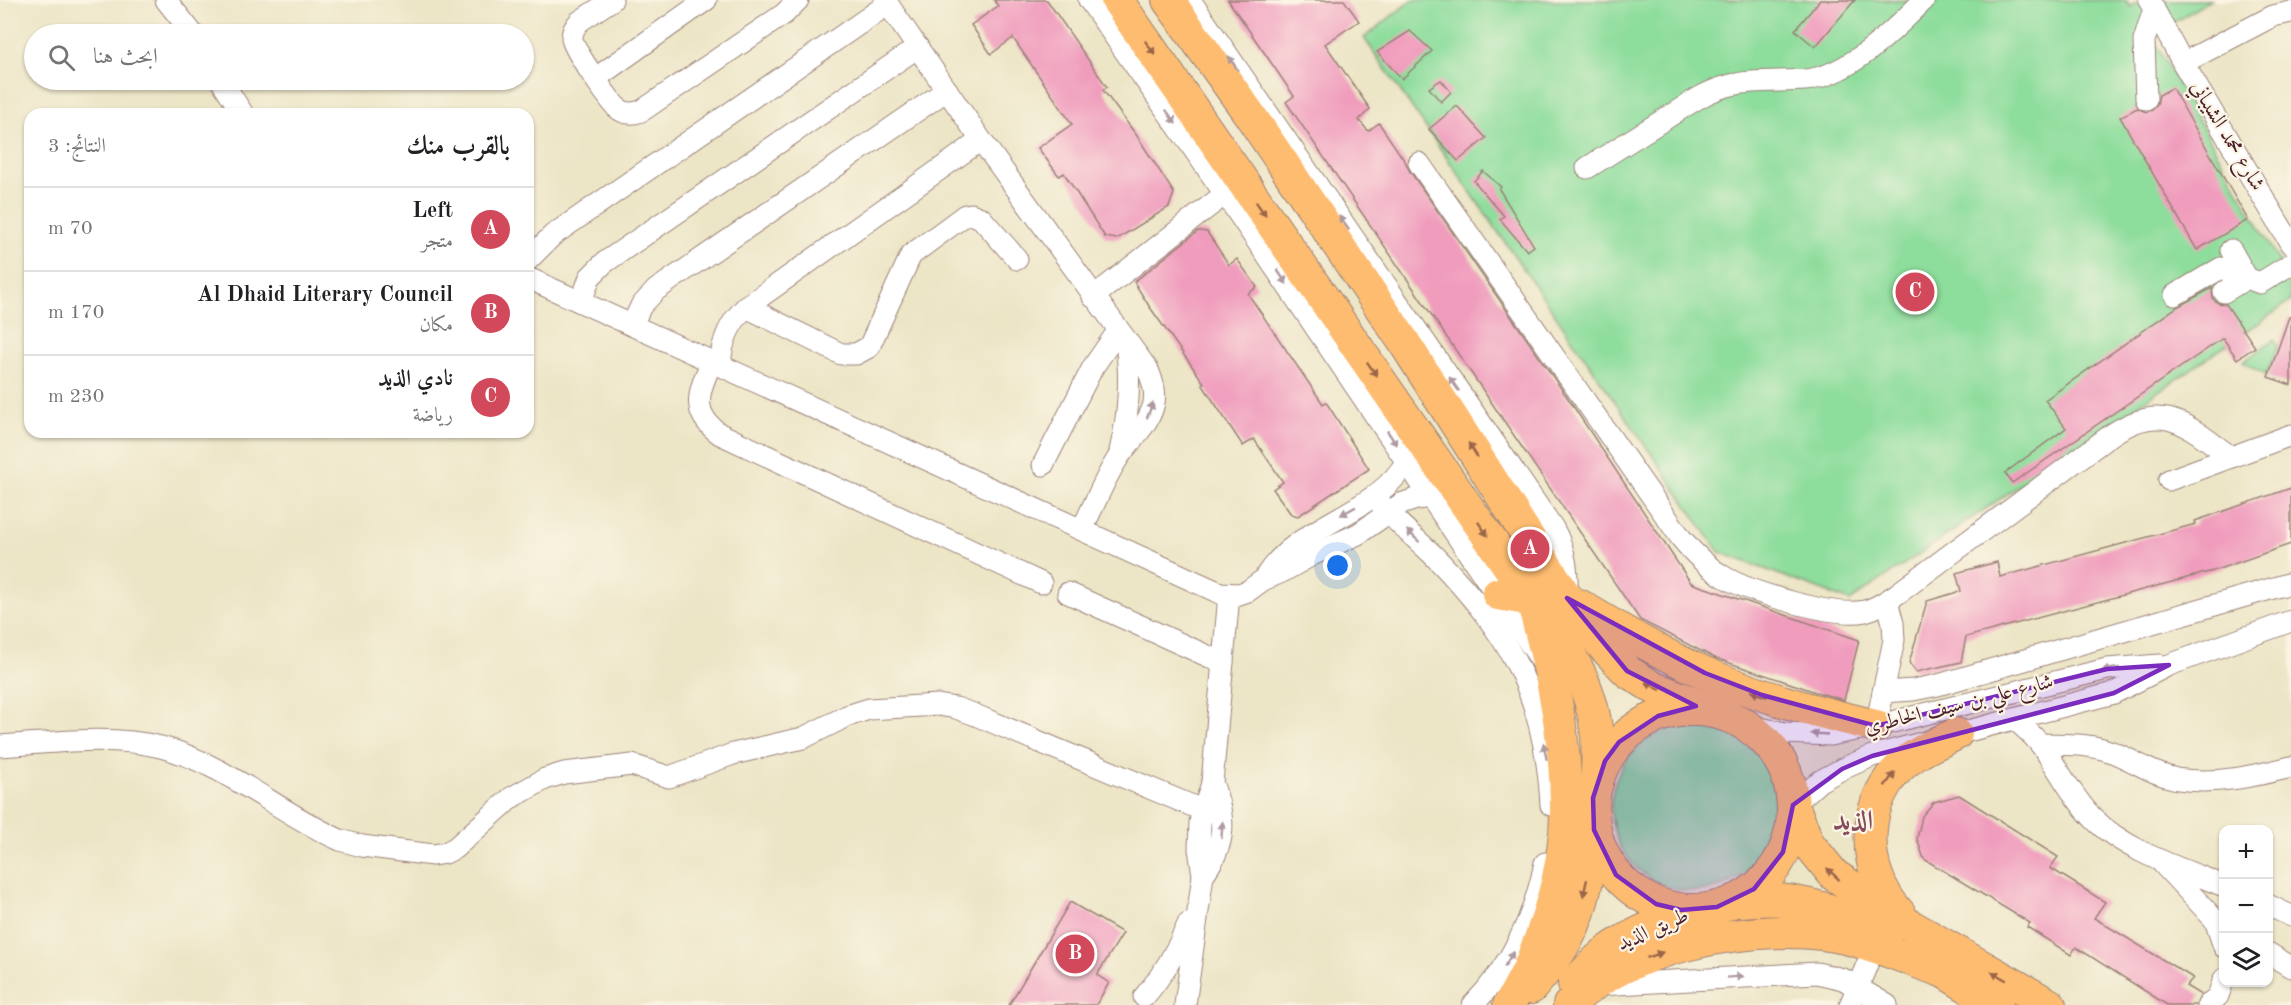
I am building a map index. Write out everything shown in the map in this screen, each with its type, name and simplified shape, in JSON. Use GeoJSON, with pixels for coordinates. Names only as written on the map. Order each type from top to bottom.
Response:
{"type":"FeatureCollection","features":[{"type":"Feature","properties":{"kind":"highway"},"geometry":{"type":"LineString","coordinates":[[1117,0],[1563,642],[1585,682],[1593,709],[1597,737],[1596,783],[1593,798],[1594,830],[1588,873],[1580,909],[1561,950],[1518,1005]]}},
{"type":"Feature","properties":{"kind":"highway"},"geometry":{"type":"LineString","coordinates":[[1168,0],[1248,112],[1404,342],[1567,598],[1601,644],[1626,671],[1673,696],[1737,720],[1766,741],[1780,760],[1789,782],[1793,805],[1808,843],[1834,875],[1911,926],[2050,1005]]}},
{"type":"Feature","properties":{"kind":"highway"},"geometry":{"type":"LineString","coordinates":[[1498,594],[1532,600]]}},
{"type":"Feature","properties":{"kind":"highway"},"geometry":{"type":"LineString","coordinates":[[1567,598],[1705,674],[1762,695],[1876,726]]}},
{"type":"Feature","properties":{"kind":"highway"},"geometry":{"type":"LineString","coordinates":[[1509,1005],[1535,952],[1549,911],[1560,863],[1565,805],[1560,718],[1552,676],[1532,600]]}},
{"type":"Feature","properties":{"kind":"highway"},"geometry":{"type":"LineString","coordinates":[[1596,783],[1605,761],[1619,742],[1637,727],[1658,716],[1680,710],[1704,710],[1737,720]]}},
{"type":"Feature","properties":{"kind":"highway"},"geometry":{"type":"LineString","coordinates":[[1911,926],[1890,903],[1880,885],[1871,856],[1870,837],[1874,812],[1885,787],[1898,770],[1911,758],[1956,734]]}},
{"type":"Feature","properties":{"kind":"highway"},"geometry":{"type":"LineString","coordinates":[[1734,901],[1754,889],[1771,872],[1783,852],[1791,829],[1793,805]]}},
{"type":"Feature","properties":{"kind":"highway"},"geometry":{"type":"LineString","coordinates":[[1594,830],[1603,854],[1616,875],[1637,893],[1656,904],[1681,910],[1699,910],[1734,901],[1780,900],[1833,911],[1869,925],[1997,1005]]}},
{"type":"Feature","properties":{"kind":"highway","name":"طريق الذيد"},"geometry":{"type":"LineString","coordinates":[[1560,1005],[1574,984],[1606,952],[1633,935],[1659,923],[1699,910]]}},
{"type":"Feature","properties":{"kind":"highway"},"geometry":{"type":"LineString","coordinates":[[1581,995],[1605,977],[1648,958],[1684,945],[1738,934],[1786,932],[1824,934],[1852,940],[1942,971]]}},
{"type":"Feature","properties":{"kind":"street"},"geometry":{"type":"LineString","coordinates":[[166,0],[185,24]]}},
{"type":"Feature","properties":{"kind":"street"},"geometry":{"type":"LineString","coordinates":[[612,0],[580,21],[573,32],[573,44],[620,111],[626,113],[638,112],[791,7],[810,0]]}},
{"type":"Feature","properties":{"kind":"street"},"geometry":{"type":"LineString","coordinates":[[596,78],[706,0]]}},
{"type":"Feature","properties":{"kind":"street"},"geometry":{"type":"LineString","coordinates":[[1089,0],[1407,460],[1552,676]]}},
{"type":"Feature","properties":{"kind":"street"},"geometry":{"type":"LineString","coordinates":[[1190,0],[1553,528],[1562,545],[1567,563],[1567,598]]}},
{"type":"Feature","properties":{"kind":"street"},"geometry":{"type":"LineString","coordinates":[[1587,168],[1710,92],[1745,83],[1807,80],[1838,70],[1884,38],[1924,0]]}},
{"type":"Feature","properties":{"kind":"street"},"geometry":{"type":"LineString","coordinates":[[534,254],[554,235],[886,2],[981,140],[1122,337],[1130,388],[1128,411],[1118,459],[1082,529]]}},
{"type":"Feature","properties":{"kind":"street"},"geometry":{"type":"LineString","coordinates":[[2146,99],[2144,41],[2151,4]]}},
{"type":"Feature","properties":{"kind":"street","name":"شارع محمد الشيباني"},"geometry":{"type":"LineString","coordinates":[[2151,4],[2183,63],[2291,244]]}},
{"type":"Feature","properties":{"kind":"street"},"geometry":{"type":"LineString","coordinates":[[2183,63],[2273,16],[2291,12]]}},
{"type":"Feature","properties":{"kind":"street"},"geometry":{"type":"LineString","coordinates":[[581,302],[590,277],[604,263],[918,47]]}},
{"type":"Feature","properties":{"kind":"street"},"geometry":{"type":"LineString","coordinates":[[227,90],[239,108]]}},
{"type":"Feature","properties":{"kind":"street"},"geometry":{"type":"LineString","coordinates":[[632,325],[641,306],[656,290],[947,90]]}},
{"type":"Feature","properties":{"kind":"street"},"geometry":{"type":"LineString","coordinates":[[981,140],[737,315],[725,337],[716,363],[702,385],[699,396],[700,407],[711,427],[720,434],[1041,583]]}},
{"type":"Feature","properties":{"kind":"street"},"geometry":{"type":"LineString","coordinates":[[1419,163],[1681,538],[1696,555],[1719,573],[1745,587],[1833,612],[1864,611],[1887,601],[2127,424],[2145,418],[2164,418],[2183,423],[2231,457]]}},
{"type":"Feature","properties":{"kind":"street"},"geometry":{"type":"LineString","coordinates":[[1093,297],[1225,195]]}},
{"type":"Feature","properties":{"kind":"street"},"geometry":{"type":"LineString","coordinates":[[746,307],[841,354],[856,354],[863,352],[873,340],[911,255],[960,218],[971,214],[981,218],[1017,259]]}},
{"type":"Feature","properties":{"kind":"street"},"geometry":{"type":"LineString","coordinates":[[2231,250],[2247,278]]}},
{"type":"Feature","properties":{"kind":"street"},"geometry":{"type":"LineString","coordinates":[[2175,295],[2221,268],[2260,283],[2291,264]]}},
{"type":"Feature","properties":{"kind":"street"},"geometry":{"type":"LineString","coordinates":[[2224,292],[2247,278]]}},
{"type":"Feature","properties":{"kind":"street"},"geometry":{"type":"LineString","coordinates":[[534,281],[1220,593],[1229,595],[1248,591],[1263,580],[1280,558],[1333,519],[1381,504],[1432,497]]}},
{"type":"Feature","properties":{"kind":"street"},"geometry":{"type":"LineString","coordinates":[[1043,465],[1093,366],[1122,337]]}},
{"type":"Feature","properties":{"kind":"street"},"geometry":{"type":"LineString","coordinates":[[2169,480],[2291,435]]}},
{"type":"Feature","properties":{"kind":"street"},"geometry":{"type":"LineString","coordinates":[[1381,504],[1407,460]]}},
{"type":"Feature","properties":{"kind":"street"},"geometry":{"type":"LineString","coordinates":[[1381,504],[1456,580],[1488,616],[1506,642],[1528,686],[1547,758],[1551,808],[1541,882],[1525,930],[1511,958],[1493,984],[1473,1005]]}},
{"type":"Feature","properties":{"kind":"street"},"geometry":{"type":"LineString","coordinates":[[1883,692],[1913,690],[1938,684],[2291,583]]}},
{"type":"Feature","properties":{"kind":"street"},"geometry":{"type":"LineString","coordinates":[[1068,594],[1223,663]]}},
{"type":"Feature","properties":{"kind":"street"},"geometry":{"type":"LineString","coordinates":[[1140,1001],[1152,992],[1168,990],[1185,1001],[1202,878],[1199,842],[1202,810],[1212,783],[1229,595]]}},
{"type":"Feature","properties":{"kind":"street"},"geometry":{"type":"LineString","coordinates":[[1876,726],[1894,640],[1893,623],[1887,601]]}},
{"type":"Feature","properties":{"kind":"street","name":"شارع علي بن سيف الخاطري"},"geometry":{"type":"LineString","coordinates":[[1793,805],[1820,781],[1872,756],[2114,693],[2169,665],[2291,621]]}},
{"type":"Feature","properties":{"kind":"street","name":"شارع علي بن سيف الخاطري"},"geometry":{"type":"LineString","coordinates":[[1737,720],[1786,733],[1830,735],[1876,726],[2107,669],[2169,665]]}},
{"type":"Feature","properties":{"kind":"street"},"geometry":{"type":"LineString","coordinates":[[0,746],[109,740],[161,747],[210,767],[340,840],[362,846],[433,855],[455,848],[511,798],[545,779],[564,773],[632,765],[669,777],[733,754],[803,738],[858,712],[938,705],[973,714],[1202,810]]}},
{"type":"Feature","properties":{"kind":"street"},"geometry":{"type":"LineString","coordinates":[[2015,719],[2040,744],[2077,800],[2096,822],[2123,841],[2219,884]]}},
{"type":"Feature","properties":{"kind":"street"},"geometry":{"type":"LineString","coordinates":[[2040,744],[2089,745],[2111,752],[2142,768],[2176,778],[2211,781],[2291,767]]}},
{"type":"Feature","properties":{"kind":"street"},"geometry":{"type":"LineString","coordinates":[[1140,1001],[1157,981],[1177,950],[1189,923],[1202,878],[1217,853],[1222,829],[1220,805],[1212,783]]}},
{"type":"Feature","properties":{"kind":"street"},"geometry":{"type":"LineString","coordinates":[[2159,859],[2215,920],[2219,934]]}},
{"type":"Feature","properties":{"kind":"street"},"geometry":{"type":"LineString","coordinates":[[2273,907],[2291,916]]}},
{"type":"Feature","properties":{"kind":"street"},"geometry":{"type":"LineString","coordinates":[[1853,995],[1874,948]]}},
{"type":"Feature","properties":{"kind":"street"},"geometry":{"type":"LineString","coordinates":[[2273,956],[2291,967]]}},
{"type":"Feature","properties":{"kind":"street"},"geometry":{"type":"LineString","coordinates":[[1581,995],[1805,972],[1829,974],[1853,995],[1887,1005]]}},
{"type":"Feature","properties":{"kind":"street"},"geometry":{"type":"LineString","coordinates":[[2208,1005],[2218,996],[2221,987]]}},
{"type":"Feature","properties":{"kind":"highlighted area"},"geometry":{"type":"Polygon","coordinates":[[[1567,598],[1705,673],[1762,695],[1876,726],[2107,669],[2169,665],[2114,693],[1872,756],[1842,769],[1793,805],[1783,852],[1754,889],[1717,907],[1681,910],[1656,904],[1616,875],[1594,830],[1593,798],[1605,761],[1619,742],[1658,716],[1696,706],[1627,671],[1567,598]]]}},
{"type":"Feature","properties":{"kind":"green space"},"geometry":{"type":"Polygon","coordinates":[[[1412,0],[2126,0],[2130,7],[2142,0],[2210,0],[2151,36],[2291,283],[2291,301],[1850,601],[1719,552],[1364,38],[1412,0]]]}},
{"type":"Feature","properties":{"kind":"green space"},"geometry":{"type":"Polygon","coordinates":[[[2274,339],[2278,346],[2266,375],[2243,362],[2274,339]]]}},
{"type":"Feature","properties":{"kind":"green space"},"geometry":{"type":"Polygon","coordinates":[[[1694,725],[1710,726],[1726,731],[1753,749],[1771,776],[1776,792],[1776,824],[1771,840],[1753,867],[1726,885],[1710,890],[1694,891],[1678,890],[1662,885],[1635,867],[1617,840],[1612,824],[1611,808],[1612,792],[1617,776],[1635,749],[1662,731],[1678,726],[1694,725]]]}},
{"type":"Feature","properties":{"kind":"building"},"geometry":{"type":"Polygon","coordinates":[[[994,0],[1047,0],[1107,87],[1103,90],[1137,136],[1174,193],[1169,207],[1117,239],[1105,237],[1064,173],[1059,176],[1038,148],[1072,124],[1013,38],[991,54],[971,25],[998,6],[994,0]]]}},
{"type":"Feature","properties":{"kind":"building"},"geometry":{"type":"Polygon","coordinates":[[[1228,0],[1344,0],[1359,21],[1325,44],[1370,109],[1359,120],[1368,131],[1379,123],[1691,583],[1859,640],[1844,700],[1715,658],[1640,620],[1286,102],[1294,96],[1228,0]]]}},
{"type":"Feature","properties":{"kind":"building"},"geometry":{"type":"Polygon","coordinates":[[[1820,0],[1855,0],[1815,47],[1795,30],[1820,0]]]}},
{"type":"Feature","properties":{"kind":"building"},"geometry":{"type":"Polygon","coordinates":[[[1410,31],[1432,51],[1402,79],[1377,52],[1410,31]]]}},
{"type":"Feature","properties":{"kind":"building"},"geometry":{"type":"Polygon","coordinates":[[[1441,80],[1451,92],[1441,102],[1429,88],[1441,80]]]}},
{"type":"Feature","properties":{"kind":"building"},"geometry":{"type":"Polygon","coordinates":[[[2172,88],[2248,220],[2197,250],[2120,117],[2137,108],[2146,112],[2152,110],[2157,104],[2159,95],[2172,88]]]}},
{"type":"Feature","properties":{"kind":"building"},"geometry":{"type":"Polygon","coordinates":[[[1457,106],[1486,138],[1458,161],[1429,129],[1457,106]]]}},
{"type":"Feature","properties":{"kind":"building"},"geometry":{"type":"Polygon","coordinates":[[[1483,171],[1501,187],[1499,189],[1534,246],[1527,251],[1500,219],[1504,216],[1474,181],[1483,171]]]}},
{"type":"Feature","properties":{"kind":"building"},"geometry":{"type":"Polygon","coordinates":[[[1198,231],[1207,232],[1229,265],[1237,259],[1257,287],[1248,294],[1323,404],[1326,402],[1369,469],[1298,516],[1291,514],[1273,489],[1283,482],[1254,439],[1243,446],[1202,384],[1204,383],[1134,282],[1198,231]]]}},
{"type":"Feature","properties":{"kind":"building"},"geometry":{"type":"Polygon","coordinates":[[[2212,288],[2213,299],[2218,303],[2226,304],[2255,347],[2237,359],[2223,338],[2012,483],[2005,473],[2066,428],[2045,400],[2177,307],[2212,288]]]}},
{"type":"Feature","properties":{"kind":"building"},"geometry":{"type":"Polygon","coordinates":[[[2289,317],[2291,317],[2291,385],[2268,377],[2289,317]]]}},
{"type":"Feature","properties":{"kind":"building"},"geometry":{"type":"Polygon","coordinates":[[[2291,488],[2291,544],[2213,571],[1966,637],[1961,662],[1916,672],[1909,663],[1927,601],[1961,591],[1956,573],[1997,562],[2000,577],[2196,524],[2195,521],[2291,488]]]}},
{"type":"Feature","properties":{"kind":"building"},"geometry":{"type":"Polygon","coordinates":[[[1959,795],[2058,857],[2050,868],[2105,902],[2094,918],[2193,978],[2186,986],[2201,995],[2196,1005],[2167,1005],[2076,947],[2071,955],[2027,927],[2030,923],[1924,859],[1917,839],[1922,816],[1934,802],[1959,795]]]}},
{"type":"Feature","properties":{"kind":"building"},"geometry":{"type":"Polygon","coordinates":[[[1070,902],[1123,933],[1097,975],[1109,983],[1096,1005],[1009,1005],[1070,902]]]}},
{"type":"Feature","properties":{"kind":"place","name":"نادي الذيد"},"geometry":{"type":"Point","coordinates":[1915,292]}},
{"type":"Feature","properties":{"kind":"place","name":"Left"},"geometry":{"type":"Point","coordinates":[1530,549]}},
{"type":"Feature","properties":{"kind":"place","name":"Al Dhaid Literary Council"},"geometry":{"type":"Point","coordinates":[1075,954]}},
{"type":"Feature","properties":{"kind":"district","name":"الذيد"},"geometry":{"type":"Point","coordinates":[1853,821]}}]}
